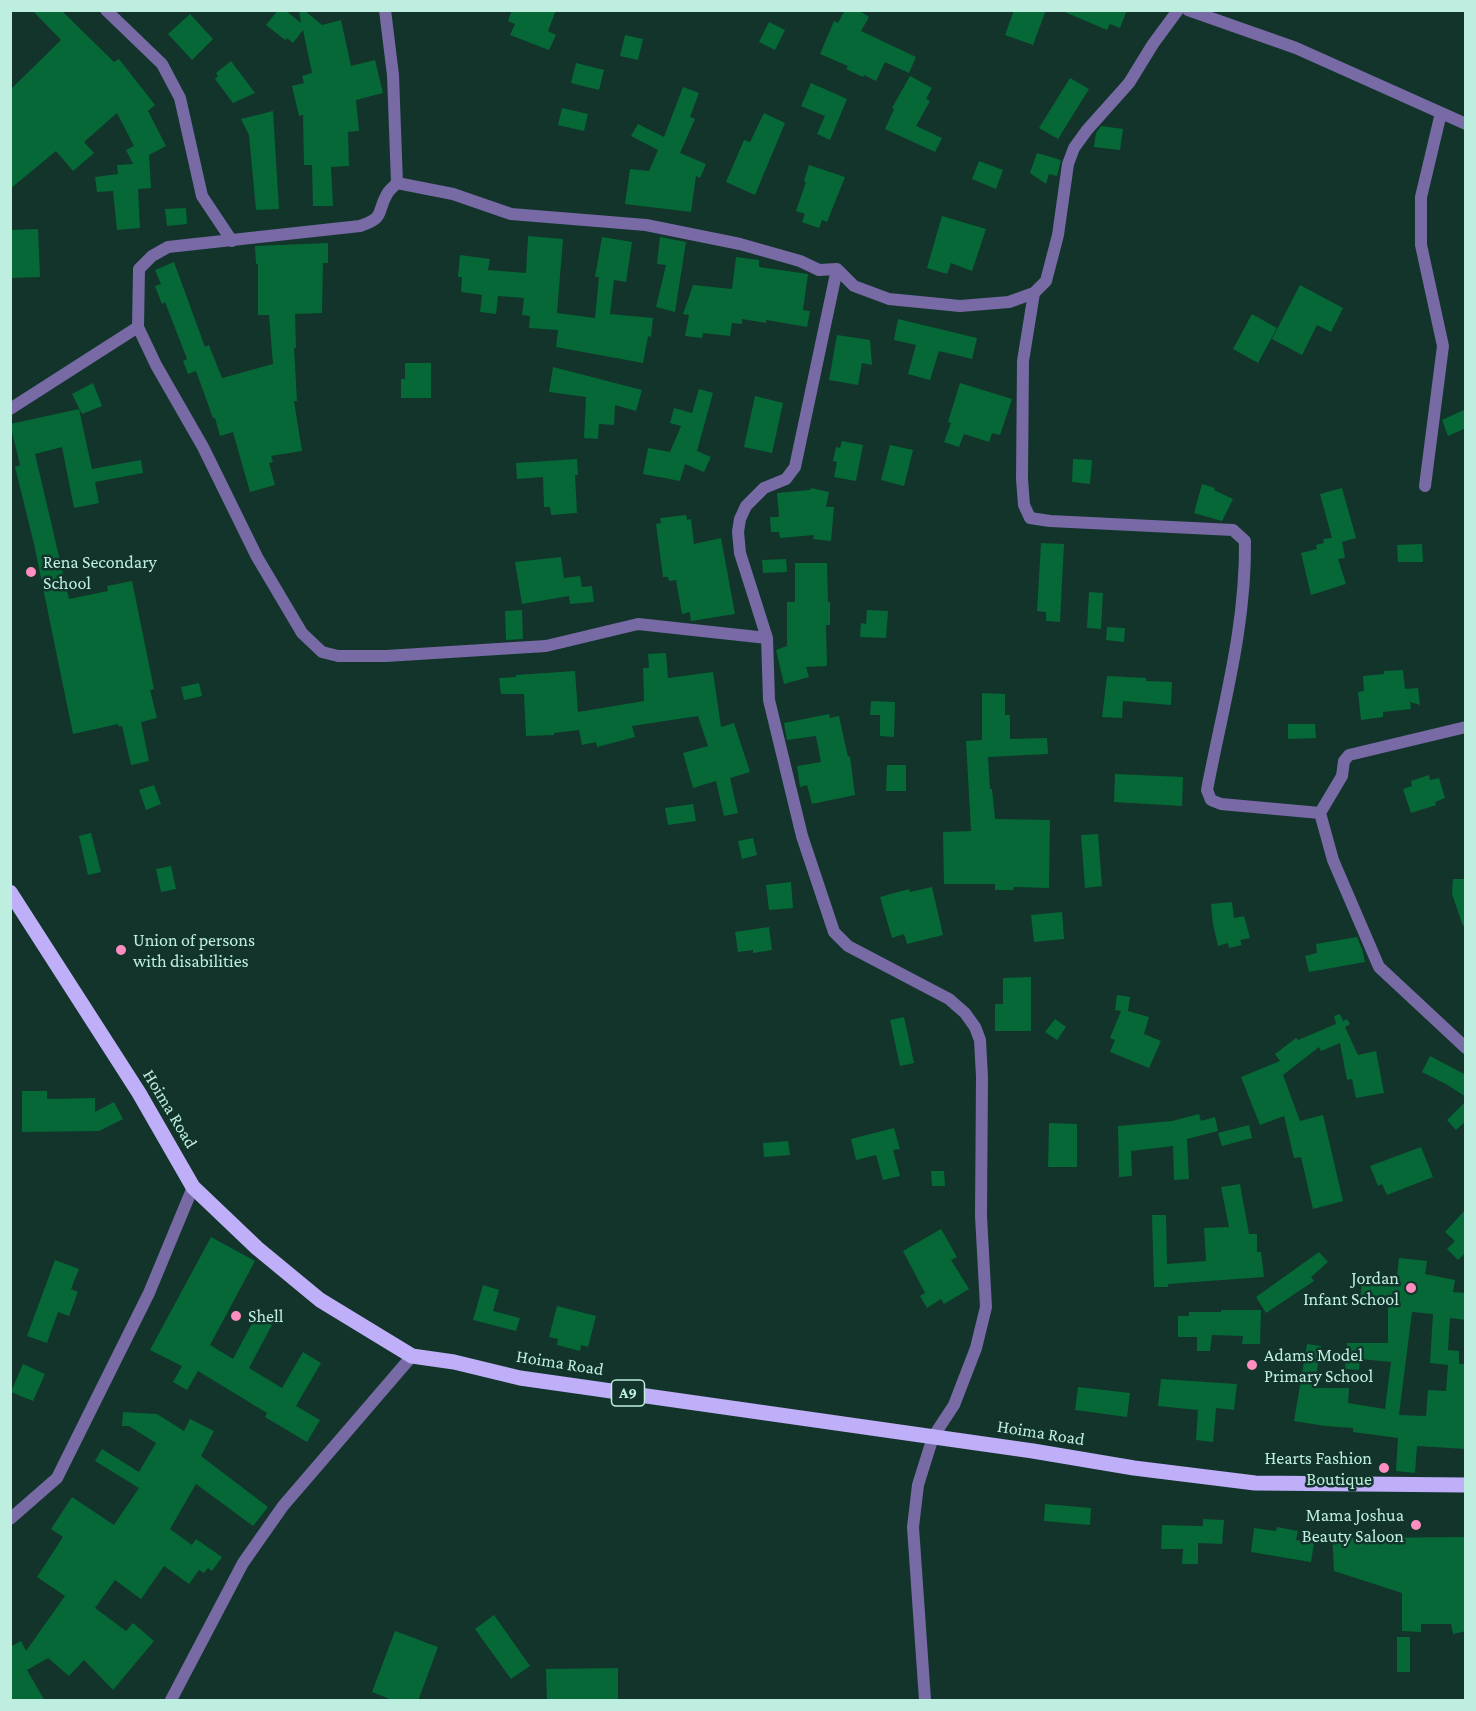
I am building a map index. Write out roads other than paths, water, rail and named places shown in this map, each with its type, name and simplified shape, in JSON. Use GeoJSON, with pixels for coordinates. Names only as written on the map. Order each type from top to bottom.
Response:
{"type":"FeatureCollection","features":[{"type":"Feature","properties":{"kind":"main road","name":"Hoima Road"},"geometry":{"type":"LineString","coordinates":[[10,892],[139,1093],[193,1187],[257,1248],[320,1300],[412,1356],[454,1362],[520,1378],[1134,1468],[1255,1483],[1466,1485]]}},
{"type":"Feature","properties":{"kind":"street"},"geometry":{"type":"LineString","coordinates":[[106,10],[162,64],[180,98],[202,196],[232,241]]}},
{"type":"Feature","properties":{"kind":"street"},"geometry":{"type":"LineString","coordinates":[[384,10],[393,75],[398,183]]}},
{"type":"Feature","properties":{"kind":"street"},"geometry":{"type":"LineString","coordinates":[[398,183],[453,194],[511,214],[646,225],[740,244],[800,261],[819,270],[837,269],[855,286],[889,299],[960,306],[1009,302],[1034,293],[1046,280],[1058,235],[1068,164],[1074,147],[1129,83],[1153,44],[1178,10]]}},
{"type":"Feature","properties":{"kind":"street"},"geometry":{"type":"LineString","coordinates":[[1188,10],[1296,48],[1466,124]]}},
{"type":"Feature","properties":{"kind":"street"},"geometry":{"type":"LineString","coordinates":[[1425,486],[1443,346],[1421,245],[1420,197],[1441,113]]}},
{"type":"Feature","properties":{"kind":"street"},"geometry":{"type":"LineString","coordinates":[[398,183],[387,193],[379,216],[372,222],[360,226],[168,247],[152,256],[139,269],[138,327],[156,365],[203,447],[257,557],[302,633],[322,652],[338,656],[386,656],[546,646],[638,624],[766,638]]}},
{"type":"Feature","properties":{"kind":"street"},"geometry":{"type":"LineString","coordinates":[[837,269],[795,467],[786,478],[764,488],[746,506],[740,519],[738,532],[740,553],[766,638],[769,700],[802,836],[834,932],[848,946],[949,999],[965,1013],[975,1027],[980,1040],[981,1216],[986,1307],[976,1348],[954,1405],[933,1437],[918,1485],[913,1527],[925,1701]]}},
{"type":"Feature","properties":{"kind":"street"},"geometry":{"type":"LineString","coordinates":[[1034,293],[1023,361],[1022,479],[1024,505],[1030,518],[1050,521],[1233,530],[1245,542],[1246,581],[1239,633],[1207,790],[1211,800],[1221,804],[1320,813]]}},
{"type":"Feature","properties":{"kind":"street"},"geometry":{"type":"LineString","coordinates":[[10,409],[138,327]]}},
{"type":"Feature","properties":{"kind":"street"},"geometry":{"type":"LineString","coordinates":[[1466,728],[1349,755],[1344,761],[1342,776],[1320,813],[1333,860],[1379,967],[1466,1048]]}},
{"type":"Feature","properties":{"kind":"street"},"geometry":{"type":"LineString","coordinates":[[10,1519],[57,1478],[149,1293],[193,1187]]}},
{"type":"Feature","properties":{"kind":"street"},"geometry":{"type":"LineString","coordinates":[[171,1701],[243,1563],[269,1525],[319,1463],[412,1356]]}},
{"type":"Feature","properties":{"kind":"place","name":"Rena Secondary School"},"geometry":{"type":"Point","coordinates":[31,572]}},
{"type":"Feature","properties":{"kind":"place","name":"Union of persons with disabilities"},"geometry":{"type":"Point","coordinates":[121,950]}},
{"type":"Feature","properties":{"kind":"place","name":"Jordan Infant School"},"geometry":{"type":"Point","coordinates":[1411,1288]}},
{"type":"Feature","properties":{"kind":"place","name":"Shell"},"geometry":{"type":"Point","coordinates":[236,1316]}},
{"type":"Feature","properties":{"kind":"place","name":"Adams Model Primary School"},"geometry":{"type":"Point","coordinates":[1252,1365]}},
{"type":"Feature","properties":{"kind":"place","name":"Hearts Fashion Boutique"},"geometry":{"type":"Point","coordinates":[1384,1468]}},
{"type":"Feature","properties":{"kind":"place","name":"Mama Joshua Beauty Saloon"},"geometry":{"type":"Point","coordinates":[1416,1525]}}]}
